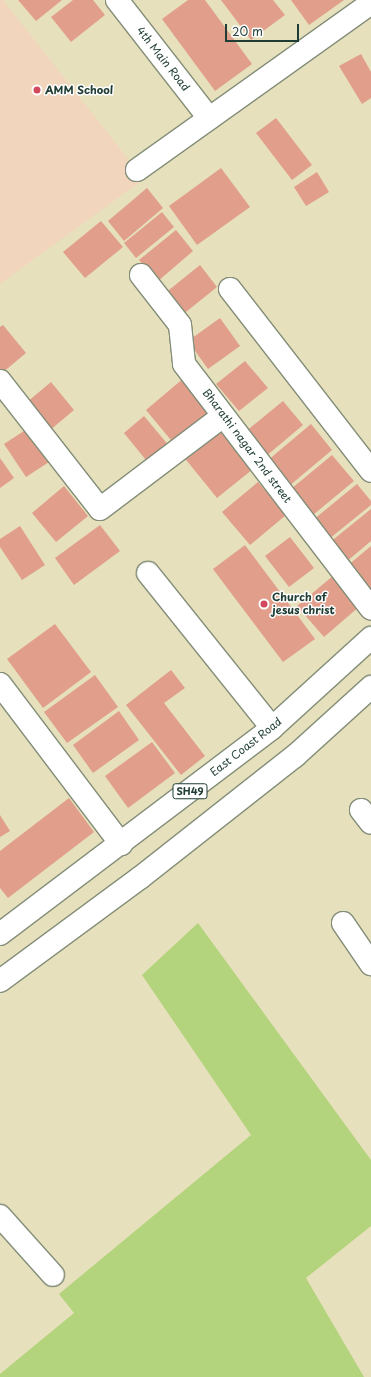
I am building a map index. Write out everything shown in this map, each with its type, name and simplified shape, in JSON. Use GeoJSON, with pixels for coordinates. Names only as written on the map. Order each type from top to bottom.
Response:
{"type":"FeatureCollection","features":[{"type":"Feature","properties":{"kind":"street","name":"4th Main Road"},"geometry":{"type":"LineString","coordinates":[[117,0],[209,118]]}},
{"type":"Feature","properties":{"kind":"street"},"geometry":{"type":"LineString","coordinates":[[137,170],[371,3]]}},
{"type":"Feature","properties":{"kind":"street","name":"Bharathi nagar 2nd street"},"geometry":{"type":"LineString","coordinates":[[141,275],[180,325],[184,364],[371,609]]}},
{"type":"Feature","properties":{"kind":"street"},"geometry":{"type":"LineString","coordinates":[[230,289],[371,471]]}},
{"type":"Feature","properties":{"kind":"street"},"geometry":{"type":"LineString","coordinates":[[0,381],[100,509],[224,416]]}},
{"type":"Feature","properties":{"kind":"street"},"geometry":{"type":"LineString","coordinates":[[148,573],[272,728]]}},
{"type":"Feature","properties":{"kind":"street","name":"East Coast Road"},"geometry":{"type":"LineString","coordinates":[[0,934],[121,844],[272,728],[371,638]]}},
{"type":"Feature","properties":{"kind":"street"},"geometry":{"type":"LineString","coordinates":[[0,684],[121,844]]}},
{"type":"Feature","properties":{"kind":"street"},"geometry":{"type":"LineString","coordinates":[[0,981],[160,863],[295,756],[371,687]]}},
{"type":"Feature","properties":{"kind":"street"},"geometry":{"type":"LineString","coordinates":[[343,923],[371,964]]}},
{"type":"Feature","properties":{"kind":"street"},"geometry":{"type":"LineString","coordinates":[[0,1216],[53,1275]]}},
{"type":"Feature","properties":{"kind":"shaded area","name":"AMM School"},"geometry":{"type":"Polygon","coordinates":[[[0,0],[3,0],[144,179],[0,284],[0,0]]]}},
{"type":"Feature","properties":{"kind":"green space"},"geometry":{"type":"Polygon","coordinates":[[[198,923],[371,1160],[371,1226],[306,1278],[364,1377],[0,1377],[0,1374],[74,1313],[59,1294],[251,1135],[142,975],[198,923]]]}},
{"type":"Feature","properties":{"kind":"building"},"geometry":{"type":"Polygon","coordinates":[[[18,0],[62,0],[36,21],[18,0]]]}},
{"type":"Feature","properties":{"kind":"building"},"geometry":{"type":"Polygon","coordinates":[[[73,0],[93,0],[105,15],[71,42],[51,17],[73,0]]]}},
{"type":"Feature","properties":{"kind":"building"},"geometry":{"type":"Polygon","coordinates":[[[188,0],[205,0],[252,64],[215,91],[162,19],[188,0]]]}},
{"type":"Feature","properties":{"kind":"building"},"geometry":{"type":"Polygon","coordinates":[[[221,0],[273,0],[285,15],[251,40],[221,0]]]}},
{"type":"Feature","properties":{"kind":"building"},"geometry":{"type":"Polygon","coordinates":[[[291,0],[344,0],[309,25],[291,0]]]}},
{"type":"Feature","properties":{"kind":"building"},"geometry":{"type":"Polygon","coordinates":[[[361,54],[371,72],[371,98],[362,104],[339,66],[361,54]]]}},
{"type":"Feature","properties":{"kind":"building"},"geometry":{"type":"Polygon","coordinates":[[[276,118],[312,165],[292,180],[256,133],[276,118]]]}},
{"type":"Feature","properties":{"kind":"building"},"geometry":{"type":"Polygon","coordinates":[[[221,168],[250,207],[197,245],[169,206],[221,168]]]}},
{"type":"Feature","properties":{"kind":"building"},"geometry":{"type":"Polygon","coordinates":[[[317,172],[329,192],[306,206],[294,187],[317,172]]]}},
{"type":"Feature","properties":{"kind":"building"},"geometry":{"type":"Polygon","coordinates":[[[147,188],[163,208],[124,241],[108,221],[147,188]]]}},
{"type":"Feature","properties":{"kind":"building"},"geometry":{"type":"Polygon","coordinates":[[[162,212],[174,227],[136,258],[124,243],[162,212]]]}},
{"type":"Feature","properties":{"kind":"building"},"geometry":{"type":"Polygon","coordinates":[[[101,221],[123,247],[85,278],[63,252],[101,221]]]}},
{"type":"Feature","properties":{"kind":"building"},"geometry":{"type":"Polygon","coordinates":[[[176,230],[193,251],[157,282],[139,260],[176,230]]]}},
{"type":"Feature","properties":{"kind":"building"},"geometry":{"type":"Polygon","coordinates":[[[200,265],[217,287],[181,316],[164,294],[200,265]]]}},
{"type":"Feature","properties":{"kind":"building"},"geometry":{"type":"Polygon","coordinates":[[[220,318],[240,346],[208,369],[188,341],[220,318]]]}},
{"type":"Feature","properties":{"kind":"building"},"geometry":{"type":"Polygon","coordinates":[[[3,325],[26,353],[2,373],[0,371],[0,327],[3,325]]]}},
{"type":"Feature","properties":{"kind":"building"},"geometry":{"type":"Polygon","coordinates":[[[245,361],[268,388],[239,411],[216,384],[245,361]]]}},
{"type":"Feature","properties":{"kind":"building"},"geometry":{"type":"Polygon","coordinates":[[[185,377],[214,412],[175,445],[146,410],[185,377]]]}},
{"type":"Feature","properties":{"kind":"building"},"geometry":{"type":"Polygon","coordinates":[[[51,382],[74,410],[49,431],[26,403],[51,382]]]}},
{"type":"Feature","properties":{"kind":"building"},"geometry":{"type":"Polygon","coordinates":[[[283,401],[303,425],[265,457],[245,432],[283,401]]]}},
{"type":"Feature","properties":{"kind":"building"},"geometry":{"type":"Polygon","coordinates":[[[144,416],[170,447],[150,465],[124,433],[144,416]]]}},
{"type":"Feature","properties":{"kind":"building"},"geometry":{"type":"Polygon","coordinates":[[[311,424],[332,450],[288,487],[267,461],[311,424]]]}},
{"type":"Feature","properties":{"kind":"building"},"geometry":{"type":"Polygon","coordinates":[[[218,427],[253,469],[217,498],[183,456],[218,427]]]}},
{"type":"Feature","properties":{"kind":"building"},"geometry":{"type":"Polygon","coordinates":[[[27,429],[49,462],[26,477],[4,444],[27,429]]]}},
{"type":"Feature","properties":{"kind":"building"},"geometry":{"type":"Polygon","coordinates":[[[332,455],[354,481],[313,515],[291,489],[332,455]]]}},
{"type":"Feature","properties":{"kind":"building"},"geometry":{"type":"Polygon","coordinates":[[[0,458],[14,478],[0,488],[0,458]]]}},
{"type":"Feature","properties":{"kind":"building"},"geometry":{"type":"Polygon","coordinates":[[[258,482],[286,515],[250,545],[222,512],[258,482]]]}},
{"type":"Feature","properties":{"kind":"building"},"geometry":{"type":"Polygon","coordinates":[[[357,484],[371,501],[371,505],[329,539],[313,520],[357,484]]]}},
{"type":"Feature","properties":{"kind":"building"},"geometry":{"type":"Polygon","coordinates":[[[64,486],[88,516],[56,542],[32,513],[64,486]]]}},
{"type":"Feature","properties":{"kind":"building"},"geometry":{"type":"Polygon","coordinates":[[[371,509],[371,541],[345,563],[329,543],[371,509]]]}},
{"type":"Feature","properties":{"kind":"building"},"geometry":{"type":"Polygon","coordinates":[[[100,525],[120,551],[74,585],[55,558],[100,525]]]}},
{"type":"Feature","properties":{"kind":"building"},"geometry":{"type":"Polygon","coordinates":[[[20,526],[45,565],[22,580],[0,547],[0,539],[20,526]]]}},
{"type":"Feature","properties":{"kind":"building"},"geometry":{"type":"Polygon","coordinates":[[[290,537],[314,568],[289,587],[265,556],[290,537]]]}},
{"type":"Feature","properties":{"kind":"building","name":"Church of jesus christ"},"geometry":{"type":"Polygon","coordinates":[[[245,545],[315,639],[283,662],[213,569],[245,545]]]}},
{"type":"Feature","properties":{"kind":"building"},"geometry":{"type":"Polygon","coordinates":[[[371,546],[371,595],[347,566],[371,546]]]}},
{"type":"Feature","properties":{"kind":"building"},"geometry":{"type":"Polygon","coordinates":[[[334,575],[360,606],[324,637],[297,606],[334,575]]]}},
{"type":"Feature","properties":{"kind":"building"},"geometry":{"type":"Polygon","coordinates":[[[55,624],[91,672],[43,708],[7,659],[55,624]]]}},
{"type":"Feature","properties":{"kind":"building"},"geometry":{"type":"Polygon","coordinates":[[[171,670],[185,688],[164,703],[205,756],[181,775],[126,705],[171,670]]]}},
{"type":"Feature","properties":{"kind":"building"},"geometry":{"type":"Polygon","coordinates":[[[95,675],[118,707],[67,743],[44,712],[95,675]]]}},
{"type":"Feature","properties":{"kind":"building"},"geometry":{"type":"Polygon","coordinates":[[[119,711],[139,740],[93,773],[73,745],[119,711]]]}},
{"type":"Feature","properties":{"kind":"building"},"geometry":{"type":"Polygon","coordinates":[[[152,742],[175,773],[128,808],[105,776],[152,742]]]}},
{"type":"Feature","properties":{"kind":"building"},"geometry":{"type":"Polygon","coordinates":[[[69,798],[94,832],[8,898],[0,888],[0,851],[69,798]]]}},
{"type":"Feature","properties":{"kind":"building"},"geometry":{"type":"Polygon","coordinates":[[[0,815],[10,831],[0,837],[0,815]]]}},
{"type":"Feature","properties":{"kind":"place","name":"AMM School"},"geometry":{"type":"Point","coordinates":[37,90]}},
{"type":"Feature","properties":{"kind":"place","name":"Church of jesus christ"},"geometry":{"type":"Point","coordinates":[264,604]}}]}
